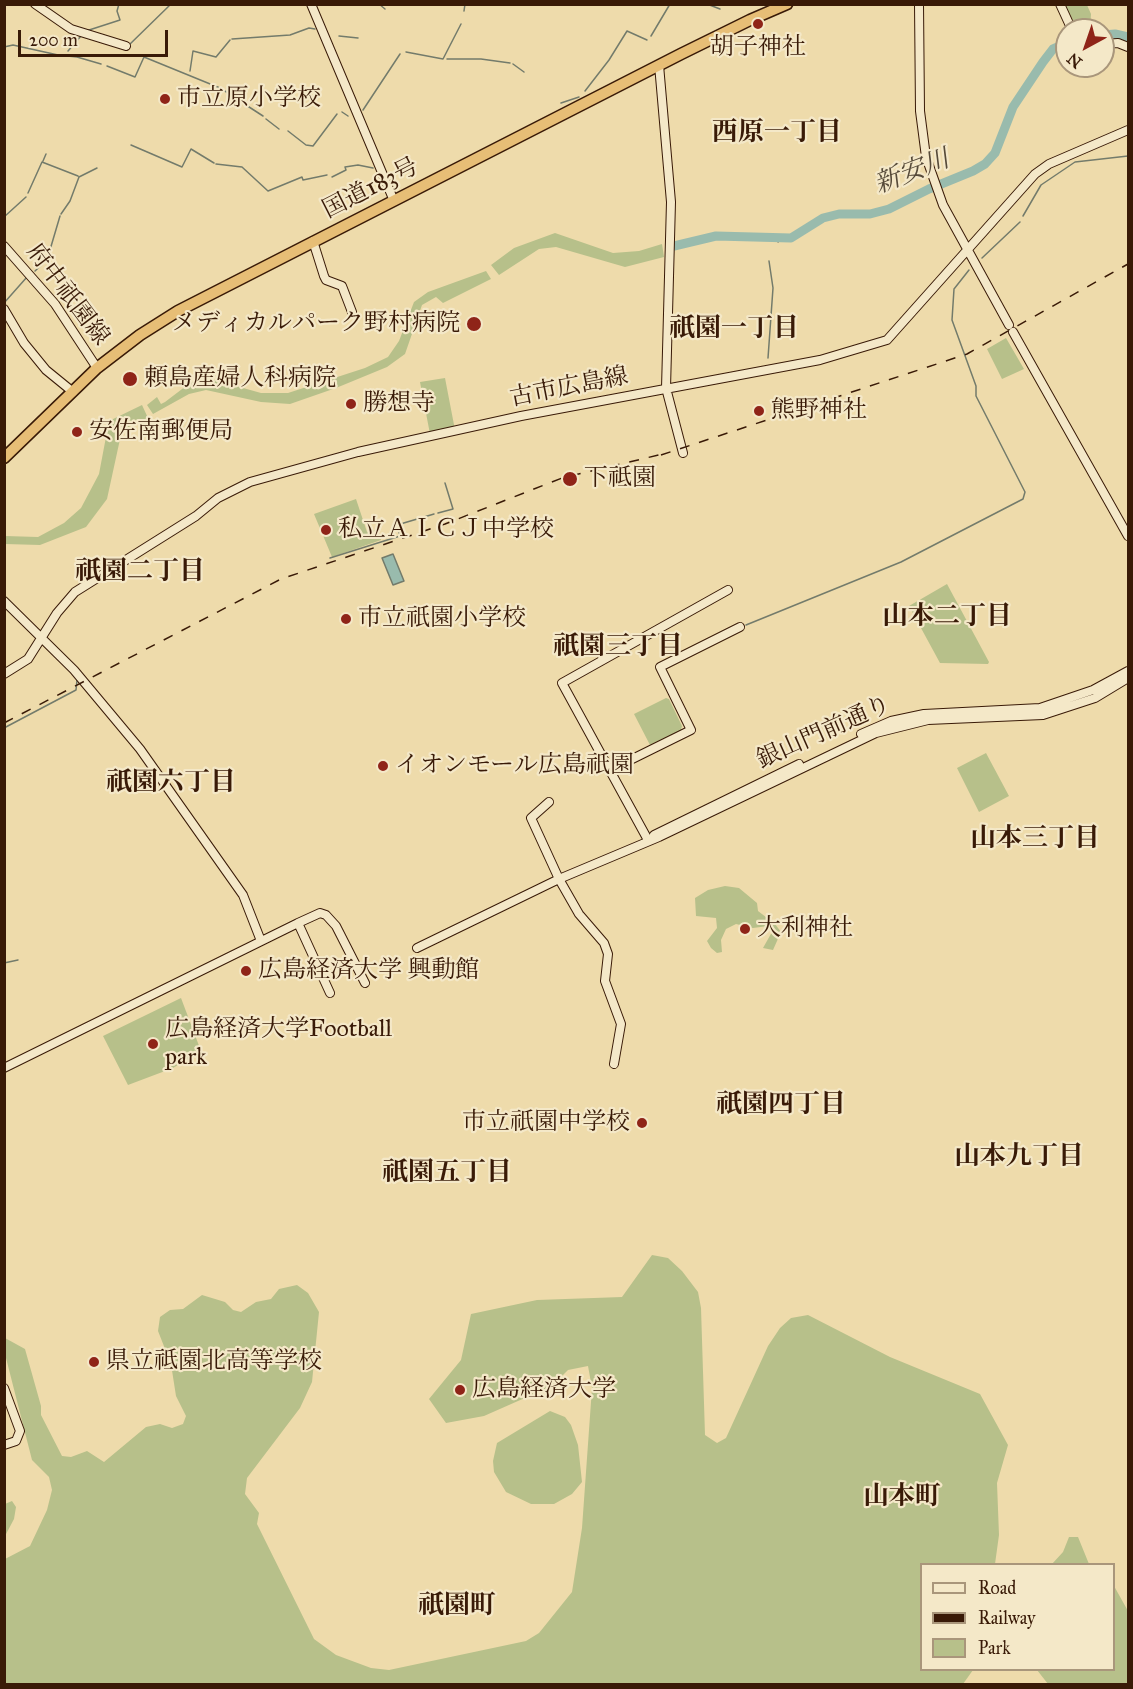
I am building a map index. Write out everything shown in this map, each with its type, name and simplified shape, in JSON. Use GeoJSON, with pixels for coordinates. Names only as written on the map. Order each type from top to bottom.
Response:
{"type":"FeatureCollection","features":[{"type":"Feature","properties":{"kind":"highway","name":"国道183号"},"geometry":{"type":"LineString","coordinates":[[4,458],[97,368],[140,335],[178,311],[659,65],[787,4]]}},
{"type":"Feature","properties":{"kind":"street"},"geometry":{"type":"LineString","coordinates":[[35,4],[71,29],[126,46]]}},
{"type":"Feature","properties":{"kind":"street"},"geometry":{"type":"LineString","coordinates":[[311,4],[394,201]]}},
{"type":"Feature","properties":{"kind":"street"},"geometry":{"type":"LineString","coordinates":[[919,4],[921,124],[937,190],[966,249],[1128,537]]}},
{"type":"Feature","properties":{"kind":"street"},"geometry":{"type":"LineString","coordinates":[[1060,4],[1066,18]]}},
{"type":"Feature","properties":{"kind":"street"},"geometry":{"type":"LineString","coordinates":[[659,65],[670,202],[666,388],[682,453]]}},
{"type":"Feature","properties":{"kind":"street","name":"古市広島線"},"geometry":{"type":"LineString","coordinates":[[4,674],[28,659],[57,613],[75,592],[196,516],[219,498],[250,482],[358,452],[521,416],[819,360],[882,342],[900,328],[921,300],[1035,174],[1049,164],[1128,130]]}},
{"type":"Feature","properties":{"kind":"street"},"geometry":{"type":"LineString","coordinates":[[314,241],[326,280],[342,286],[352,312]]}},
{"type":"Feature","properties":{"kind":"street","name":"府中祇園線"},"geometry":{"type":"LineString","coordinates":[[4,246],[49,297],[97,368]]}},
{"type":"Feature","properties":{"kind":"street"},"geometry":{"type":"LineString","coordinates":[[4,309],[12,326],[30,351],[46,370],[73,392]]}},
{"type":"Feature","properties":{"kind":"street"},"geometry":{"type":"LineString","coordinates":[[648,840],[562,683],[728,590]]}},
{"type":"Feature","properties":{"kind":"street"},"geometry":{"type":"LineString","coordinates":[[4,601],[74,670],[140,749],[243,895],[261,940]]}},
{"type":"Feature","properties":{"kind":"street"},"geometry":{"type":"LineString","coordinates":[[610,770],[691,730],[660,667],[740,627]]}},
{"type":"Feature","properties":{"kind":"street","name":"銀山門前通り"},"geometry":{"type":"LineString","coordinates":[[648,840],[656,833],[706,808],[891,721],[924,714],[1040,708],[1093,690],[1128,671]]}},
{"type":"Feature","properties":{"kind":"street"},"geometry":{"type":"LineString","coordinates":[[1126,680],[1128,691]]}},
{"type":"Feature","properties":{"kind":"street","name":"銀山門前通り"},"geometry":{"type":"LineString","coordinates":[[417,948],[559,879],[648,840],[862,739],[895,726],[928,720],[1043,715],[1079,704],[1126,680]]}},
{"type":"Feature","properties":{"kind":"street"},"geometry":{"type":"LineString","coordinates":[[549,802],[531,818],[559,879],[579,914],[604,943],[608,954],[605,981],[621,1024],[614,1064]]}},
{"type":"Feature","properties":{"kind":"street"},"geometry":{"type":"LineString","coordinates":[[4,1068],[320,913],[327,915],[336,926],[365,983]]}},
{"type":"Feature","properties":{"kind":"street"},"geometry":{"type":"LineString","coordinates":[[298,923],[330,993]]}},
{"type":"Feature","properties":{"kind":"street"},"geometry":{"type":"LineString","coordinates":[[4,1388],[20,1431],[16,1441],[4,1445]]}},
{"type":"Feature","properties":{"kind":"green space"},"geometry":{"type":"Polygon","coordinates":[[[1065,5],[1087,5],[1091,18],[1072,18],[1065,5]]]}},
{"type":"Feature","properties":{"kind":"green space"},"geometry":{"type":"Polygon","coordinates":[[[555,233],[613,253],[639,251],[662,244],[664,257],[625,267],[556,247],[539,249],[499,275],[491,265],[514,248],[555,233]]]}},
{"type":"Feature","properties":{"kind":"green space"},"geometry":{"type":"Polygon","coordinates":[[[486,271],[491,279],[443,303],[436,297],[422,305],[405,354],[387,367],[336,388],[290,404],[261,402],[206,390],[189,394],[153,414],[147,405],[157,397],[161,404],[190,383],[204,377],[261,393],[288,393],[365,368],[388,357],[399,341],[414,302],[428,292],[486,271]]]}},
{"type":"Feature","properties":{"kind":"green space"},"geometry":{"type":"Polygon","coordinates":[[[1006,338],[1024,369],[1002,379],[987,349],[1006,338]]]}},
{"type":"Feature","properties":{"kind":"green space"},"geometry":{"type":"Polygon","coordinates":[[[445,378],[455,430],[430,434],[420,382],[445,378]]]}},
{"type":"Feature","properties":{"kind":"green space"},"geometry":{"type":"Polygon","coordinates":[[[142,405],[148,418],[122,430],[107,499],[86,527],[40,545],[5,544],[5,536],[38,537],[64,523],[81,508],[99,474],[109,421],[142,405]]]}},
{"type":"Feature","properties":{"kind":"green space"},"geometry":{"type":"Polygon","coordinates":[[[356,499],[367,532],[378,529],[381,540],[332,557],[314,514],[356,499]]]}},
{"type":"Feature","properties":{"kind":"green space"},"geometry":{"type":"Polygon","coordinates":[[[947,584],[989,662],[988,664],[940,663],[909,606],[947,584]]]}},
{"type":"Feature","properties":{"kind":"green space"},"geometry":{"type":"Polygon","coordinates":[[[666,698],[669,699],[682,726],[681,730],[650,745],[634,714],[666,698]]]}},
{"type":"Feature","properties":{"kind":"green space"},"geometry":{"type":"Polygon","coordinates":[[[986,753],[1009,796],[979,812],[957,768],[986,753]]]}},
{"type":"Feature","properties":{"kind":"green space"},"geometry":{"type":"Polygon","coordinates":[[[725,886],[739,888],[757,903],[758,911],[775,924],[781,932],[773,950],[763,948],[772,932],[768,926],[753,928],[736,924],[726,929],[721,940],[722,952],[717,953],[711,948],[707,941],[717,928],[716,918],[696,916],[695,898],[708,890],[725,886]]]}},
{"type":"Feature","properties":{"kind":"green space","name":"広島経済大学Football park"},"geometry":{"type":"Polygon","coordinates":[[[181,998],[201,1051],[173,1068],[128,1085],[103,1036],[181,998]]]}},
{"type":"Feature","properties":{"kind":"green space"},"geometry":{"type":"Polygon","coordinates":[[[652,1255],[668,1258],[682,1271],[698,1292],[701,1308],[705,1435],[717,1443],[726,1438],[768,1346],[780,1328],[791,1318],[808,1315],[890,1357],[980,1394],[1008,1445],[997,1483],[999,1535],[995,1563],[920,1563],[920,1671],[972,1671],[963,1684],[5,1684],[5,1559],[30,1546],[47,1510],[52,1490],[49,1477],[32,1460],[5,1354],[5,1338],[25,1349],[41,1406],[41,1415],[62,1456],[71,1457],[87,1451],[104,1462],[146,1427],[160,1424],[172,1428],[183,1424],[186,1416],[176,1396],[171,1364],[158,1331],[160,1317],[170,1310],[183,1309],[202,1295],[225,1302],[233,1310],[241,1312],[256,1302],[271,1299],[279,1289],[297,1285],[308,1293],[319,1312],[312,1382],[300,1408],[247,1478],[245,1494],[259,1513],[257,1524],[314,1639],[336,1655],[371,1668],[389,1670],[526,1641],[539,1633],[572,1592],[582,1528],[592,1388],[588,1366],[568,1370],[552,1386],[484,1416],[446,1423],[429,1399],[461,1360],[471,1314],[537,1300],[622,1297],[652,1255]]]}},
{"type":"Feature","properties":{"kind":"green space"},"geometry":{"type":"Polygon","coordinates":[[[550,1411],[565,1417],[571,1425],[578,1445],[582,1482],[572,1494],[554,1504],[531,1504],[506,1492],[494,1472],[493,1461],[497,1443],[550,1411]]]}},
{"type":"Feature","properties":{"kind":"green space"},"geometry":{"type":"Polygon","coordinates":[[[12,1501],[16,1507],[14,1519],[5,1536],[5,1504],[12,1501]]]}},
{"type":"Feature","properties":{"kind":"green space"},"geometry":{"type":"Polygon","coordinates":[[[1069,1537],[1078,1537],[1089,1563],[1053,1563],[1063,1552],[1069,1537]]]}},
{"type":"Feature","properties":{"kind":"green space"},"geometry":{"type":"Polygon","coordinates":[[[1115,1588],[1128,1611],[1128,1684],[1048,1684],[1038,1671],[1115,1671],[1115,1588]]]}},
{"type":"Feature","properties":{"kind":"shaded area"},"geometry":{"type":"Polygon","coordinates":[[[393,554],[404,581],[393,585],[382,558],[393,554]]]}},
{"type":"Feature","properties":{"kind":"waterway"},"geometry":{"type":"LineString","coordinates":[[86,31],[120,20],[117,11],[119,4]]}},
{"type":"Feature","properties":{"kind":"waterway"},"geometry":{"type":"LineString","coordinates":[[129,45],[171,4]]}},
{"type":"Feature","properties":{"kind":"waterway"},"geometry":{"type":"LineString","coordinates":[[379,4],[385,9]]}},
{"type":"Feature","properties":{"kind":"waterway"},"geometry":{"type":"LineString","coordinates":[[464,11],[465,4]]}},
{"type":"Feature","properties":{"kind":"waterway"},"geometry":{"type":"LineString","coordinates":[[651,36],[670,4]]}},
{"type":"Feature","properties":{"kind":"waterway"},"geometry":{"type":"LineString","coordinates":[[707,4],[720,9]]}},
{"type":"Feature","properties":{"kind":"waterway"},"geometry":{"type":"LineString","coordinates":[[406,52],[443,59],[461,24]]}},
{"type":"Feature","properties":{"kind":"waterway"},"geometry":{"type":"LineString","coordinates":[[232,39],[290,35],[309,28],[315,29]]}},
{"type":"Feature","properties":{"kind":"waterway"},"geometry":{"type":"LineString","coordinates":[[585,91],[609,60],[627,31],[647,40]]}},
{"type":"Feature","properties":{"kind":"waterway","name":"新安川"},"geometry":{"type":"LineString","coordinates":[[1115,34],[1128,37]]}},
{"type":"Feature","properties":{"kind":"waterway"},"geometry":{"type":"LineString","coordinates":[[68,51],[81,36]]}},
{"type":"Feature","properties":{"kind":"waterway"},"geometry":{"type":"LineString","coordinates":[[339,36],[358,38]]}},
{"type":"Feature","properties":{"kind":"waterway"},"geometry":{"type":"LineString","coordinates":[[190,71],[193,51],[216,57],[230,40]]}},
{"type":"Feature","properties":{"kind":"waterway"},"geometry":{"type":"LineString","coordinates":[[4,47],[13,45],[101,64]]}},
{"type":"Feature","properties":{"kind":"waterway","name":"新安川"},"geometry":{"type":"LineString","coordinates":[[674,246],[716,236],[791,238],[823,218],[839,214],[870,214],[889,209],[973,171],[985,164],[995,153],[1013,107],[1055,48]]}},
{"type":"Feature","properties":{"kind":"waterway"},"geometry":{"type":"LineString","coordinates":[[363,110],[400,54]]}},
{"type":"Feature","properties":{"kind":"waterway"},"geometry":{"type":"LineString","coordinates":[[107,66],[135,77],[144,57],[220,88],[244,103]]}},
{"type":"Feature","properties":{"kind":"waterway"},"geometry":{"type":"LineString","coordinates":[[447,59],[481,59],[510,63]]}},
{"type":"Feature","properties":{"kind":"waterway"},"geometry":{"type":"LineString","coordinates":[[513,64],[524,72]]}},
{"type":"Feature","properties":{"kind":"waterway"},"geometry":{"type":"LineString","coordinates":[[561,103],[579,97]]}},
{"type":"Feature","properties":{"kind":"waterway"},"geometry":{"type":"LineString","coordinates":[[246,105],[263,116]]}},
{"type":"Feature","properties":{"kind":"waterway"},"geometry":{"type":"LineString","coordinates":[[342,112],[348,116]]}},
{"type":"Feature","properties":{"kind":"waterway"},"geometry":{"type":"LineString","coordinates":[[288,131],[306,145],[313,146],[337,114]]}},
{"type":"Feature","properties":{"kind":"waterway"},"geometry":{"type":"LineString","coordinates":[[266,119],[279,129]]}},
{"type":"Feature","properties":{"kind":"waterway"},"geometry":{"type":"LineString","coordinates":[[131,145],[182,167],[191,149],[214,163]]}},
{"type":"Feature","properties":{"kind":"waterway"},"geometry":{"type":"LineString","coordinates":[[43,161],[46,154]]}},
{"type":"Feature","properties":{"kind":"waterway"},"geometry":{"type":"LineString","coordinates":[[1023,216],[1041,185],[1075,162],[1128,156]]}},
{"type":"Feature","properties":{"kind":"waterway"},"geometry":{"type":"LineString","coordinates":[[28,193],[42,162],[78,176]]}},
{"type":"Feature","properties":{"kind":"waterway"},"geometry":{"type":"LineString","coordinates":[[216,164],[242,167],[268,191],[302,177],[303,180],[327,175]]}},
{"type":"Feature","properties":{"kind":"waterway"},"geometry":{"type":"LineString","coordinates":[[332,177],[346,170],[345,167],[358,165],[373,168]]}},
{"type":"Feature","properties":{"kind":"waterway"},"geometry":{"type":"LineString","coordinates":[[61,214],[70,201],[79,177],[97,168]]}},
{"type":"Feature","properties":{"kind":"waterway"},"geometry":{"type":"LineString","coordinates":[[4,217],[26,197]]}},
{"type":"Feature","properties":{"kind":"waterway"},"geometry":{"type":"LineString","coordinates":[[35,271],[47,260],[60,216]]}},
{"type":"Feature","properties":{"kind":"waterway"},"geometry":{"type":"LineString","coordinates":[[982,258],[1020,222]]}},
{"type":"Feature","properties":{"kind":"waterway"},"geometry":{"type":"LineString","coordinates":[[768,358],[773,288],[769,261]]}},
{"type":"Feature","properties":{"kind":"waterway"},"geometry":{"type":"LineString","coordinates":[[746,625],[901,562],[1023,499],[1025,492],[976,396],[976,386],[952,320],[954,289],[969,270]]}},
{"type":"Feature","properties":{"kind":"waterway"},"geometry":{"type":"LineString","coordinates":[[4,303],[27,277]]}},
{"type":"Feature","properties":{"kind":"waterway"},"geometry":{"type":"LineString","coordinates":[[438,513],[453,509],[445,483]]}},
{"type":"Feature","properties":{"kind":"waterway"},"geometry":{"type":"LineString","coordinates":[[330,558],[400,536],[397,525],[434,514]]}},
{"type":"Feature","properties":{"kind":"waterway"},"geometry":{"type":"LineString","coordinates":[[4,728],[76,690],[77,680]]}},
{"type":"Feature","properties":{"kind":"waterway"},"geometry":{"type":"LineString","coordinates":[[4,963],[18,960]]}},
{"type":"Feature","properties":{"kind":"railway"},"geometry":{"type":"LineString","coordinates":[[661,455],[967,354],[1128,264]]}},
{"type":"Feature","properties":{"kind":"railway"},"geometry":{"type":"LineString","coordinates":[[4,723],[281,579],[445,524],[562,478],[667,453]]}},
{"type":"Feature","properties":{"kind":"place","name":"胡子神社"},"geometry":{"type":"Point","coordinates":[758,24]}},
{"type":"Feature","properties":{"kind":"place","name":"市立原小学校"},"geometry":{"type":"Point","coordinates":[165,99]}},
{"type":"Feature","properties":{"kind":"place","name":"メディカルパーク野村病院"},"geometry":{"type":"Point","coordinates":[474,324]}},
{"type":"Feature","properties":{"kind":"place","name":"頼島産婦人科病院"},"geometry":{"type":"Point","coordinates":[130,379]}},
{"type":"Feature","properties":{"kind":"place","name":"勝想寺"},"geometry":{"type":"Point","coordinates":[351,404]}},
{"type":"Feature","properties":{"kind":"place","name":"熊野神社"},"geometry":{"type":"Point","coordinates":[759,411]}},
{"type":"Feature","properties":{"kind":"place","name":"安佐南郵便局"},"geometry":{"type":"Point","coordinates":[77,432]}},
{"type":"Feature","properties":{"kind":"place","name":"下祗園"},"geometry":{"type":"Point","coordinates":[570,479]}},
{"type":"Feature","properties":{"kind":"place","name":"私立ＡＩＣＪ中学校"},"geometry":{"type":"Point","coordinates":[326,530]}},
{"type":"Feature","properties":{"kind":"place","name":"市立祇園小学校"},"geometry":{"type":"Point","coordinates":[346,619]}},
{"type":"Feature","properties":{"kind":"place","name":"イオンモール広島祇園"},"geometry":{"type":"Point","coordinates":[383,766]}},
{"type":"Feature","properties":{"kind":"place","name":"大利神社"},"geometry":{"type":"Point","coordinates":[745,929]}},
{"type":"Feature","properties":{"kind":"place","name":"広島経済大学 興動館"},"geometry":{"type":"Point","coordinates":[246,971]}},
{"type":"Feature","properties":{"kind":"place","name":"広島経済大学Football park"},"geometry":{"type":"Point","coordinates":[153,1044]}},
{"type":"Feature","properties":{"kind":"place","name":"市立祇園中学校"},"geometry":{"type":"Point","coordinates":[642,1123]}},
{"type":"Feature","properties":{"kind":"place","name":"県立祗園北高等学校"},"geometry":{"type":"Point","coordinates":[94,1362]}},
{"type":"Feature","properties":{"kind":"place","name":"広島経済大学"},"geometry":{"type":"Point","coordinates":[460,1390]}},
{"type":"Feature","properties":{"kind":"district","name":"西原一丁目"},"geometry":{"type":"Point","coordinates":[777,134]}},
{"type":"Feature","properties":{"kind":"district","name":"祇園一丁目"},"geometry":{"type":"Point","coordinates":[734,330]}},
{"type":"Feature","properties":{"kind":"district","name":"祇園二丁目"},"geometry":{"type":"Point","coordinates":[140,573]}},
{"type":"Feature","properties":{"kind":"district","name":"山本二丁目"},"geometry":{"type":"Point","coordinates":[947,618]}},
{"type":"Feature","properties":{"kind":"district","name":"祇園三丁目"},"geometry":{"type":"Point","coordinates":[618,648]}},
{"type":"Feature","properties":{"kind":"district","name":"祇園六丁目"},"geometry":{"type":"Point","coordinates":[171,784]}},
{"type":"Feature","properties":{"kind":"district","name":"山本三丁目"},"geometry":{"type":"Point","coordinates":[1035,840]}},
{"type":"Feature","properties":{"kind":"district","name":"祇園四丁目"},"geometry":{"type":"Point","coordinates":[781,1106]}},
{"type":"Feature","properties":{"kind":"district","name":"山本九丁目"},"geometry":{"type":"Point","coordinates":[1019,1158]}},
{"type":"Feature","properties":{"kind":"district","name":"祇園五丁目"},"geometry":{"type":"Point","coordinates":[447,1174]}},
{"type":"Feature","properties":{"kind":"district","name":"山本町"},"geometry":{"type":"Point","coordinates":[902,1498]}},
{"type":"Feature","properties":{"kind":"district","name":"祇園町"},"geometry":{"type":"Point","coordinates":[457,1607]}}]}
